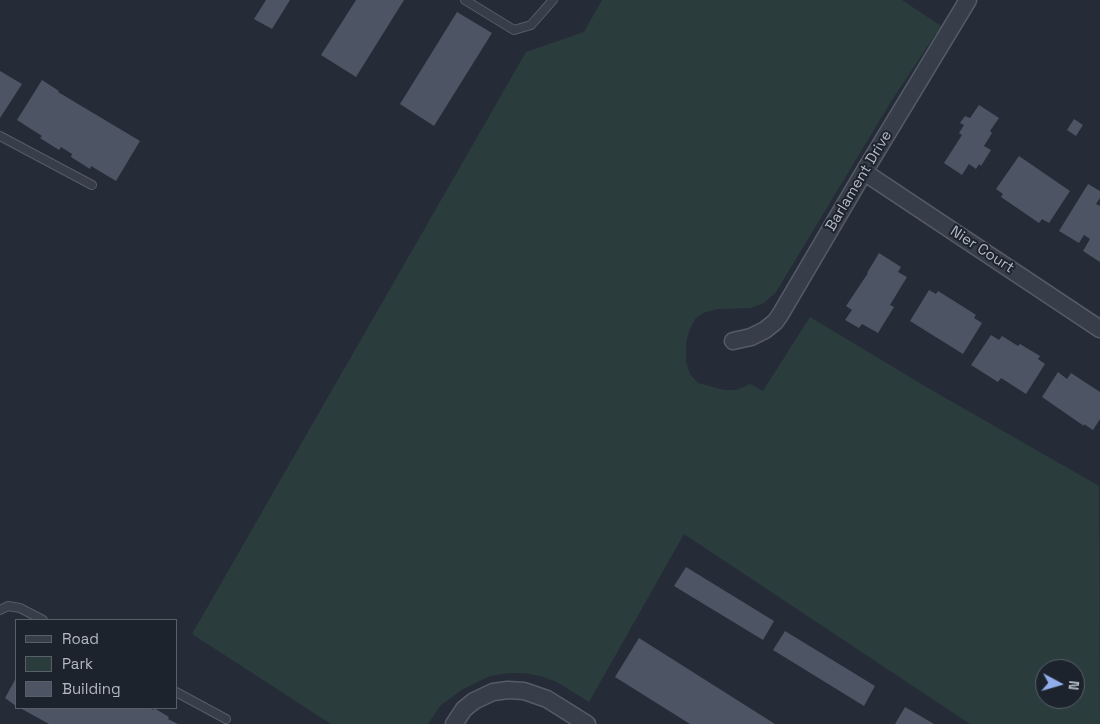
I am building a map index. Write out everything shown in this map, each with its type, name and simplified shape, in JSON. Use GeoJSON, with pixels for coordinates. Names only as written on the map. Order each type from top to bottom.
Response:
{"type":"FeatureCollection","features":[{"type":"Feature","properties":{"kind":"street","name":"Barlament Drive"},"geometry":{"type":"LineString","coordinates":[[733,341],[751,337],[775,322],[968,0]]}},
{"type":"Feature","properties":{"kind":"street","name":"Nier Court"},"geometry":{"type":"LineString","coordinates":[[864,172],[1100,329]]}},
{"type":"Feature","properties":{"kind":"street"},"geometry":{"type":"LineString","coordinates":[[454,724],[464,709],[474,701],[493,692],[508,690],[524,691],[547,699],[587,724]]}},
{"type":"Feature","properties":{"kind":"lane"},"geometry":{"type":"LineString","coordinates":[[465,0],[514,30],[532,25],[554,0]]}},
{"type":"Feature","properties":{"kind":"lane"},"geometry":{"type":"LineString","coordinates":[[0,136],[92,185]]}},
{"type":"Feature","properties":{"kind":"lane"},"geometry":{"type":"LineString","coordinates":[[0,610],[8,606],[20,608],[41,619]]}},
{"type":"Feature","properties":{"kind":"lane"},"geometry":{"type":"LineString","coordinates":[[178,693],[226,719]]}},
{"type":"Feature","properties":{"kind":"green space"},"geometry":{"type":"Polygon","coordinates":[[[602,0],[902,0],[941,26],[892,100],[776,292],[764,303],[750,308],[718,309],[703,313],[695,319],[686,343],[686,362],[690,374],[698,383],[724,390],[737,390],[750,384],[763,391],[810,317],[928,388],[1099,486],[1100,724],[970,724],[684,534],[589,702],[557,682],[541,676],[508,673],[490,676],[463,689],[441,705],[428,724],[331,724],[192,634],[526,52],[584,32],[602,0]]]}},
{"type":"Feature","properties":{"kind":"building"},"geometry":{"type":"Polygon","coordinates":[[[266,0],[290,0],[272,29],[254,19],[266,0]]]}},
{"type":"Feature","properties":{"kind":"building"},"geometry":{"type":"Polygon","coordinates":[[[356,0],[404,0],[356,77],[321,55],[356,0]]]}},
{"type":"Feature","properties":{"kind":"building"},"geometry":{"type":"Polygon","coordinates":[[[457,12],[492,33],[434,126],[400,104],[457,12]]]}},
{"type":"Feature","properties":{"kind":"building"},"geometry":{"type":"Polygon","coordinates":[[[0,71],[22,84],[0,118],[0,71]]]}},
{"type":"Feature","properties":{"kind":"building"},"geometry":{"type":"Polygon","coordinates":[[[42,80],[58,92],[140,141],[116,181],[91,166],[90,169],[71,157],[72,154],[61,147],[59,150],[40,138],[42,136],[17,120],[42,80]]]}},
{"type":"Feature","properties":{"kind":"building"},"geometry":{"type":"Polygon","coordinates":[[[979,105],[999,118],[990,131],[992,133],[984,146],[991,150],[981,166],[979,164],[976,169],[969,164],[962,175],[944,163],[962,135],[959,133],[964,125],[960,123],[965,116],[970,118],[979,105]]]}},
{"type":"Feature","properties":{"kind":"building"},"geometry":{"type":"Polygon","coordinates":[[[1074,119],[1083,125],[1076,136],[1067,130],[1074,119]]]}},
{"type":"Feature","properties":{"kind":"building"},"geometry":{"type":"Polygon","coordinates":[[[1019,156],[1070,191],[1049,223],[1042,219],[1039,223],[1001,197],[1003,194],[996,189],[1019,156]]]}},
{"type":"Feature","properties":{"kind":"building"},"geometry":{"type":"Polygon","coordinates":[[[1088,184],[1100,191],[1100,198],[1096,204],[1100,206],[1100,262],[1083,251],[1090,239],[1084,235],[1079,243],[1059,231],[1088,184]]]}},
{"type":"Feature","properties":{"kind":"building"},"geometry":{"type":"Polygon","coordinates":[[[879,253],[901,267],[898,272],[907,277],[890,305],[894,307],[878,333],[862,324],[859,328],[845,320],[852,310],[846,306],[879,253]]]}},
{"type":"Feature","properties":{"kind":"building"},"geometry":{"type":"Polygon","coordinates":[[[929,290],[936,294],[938,291],[976,315],[974,318],[982,323],[963,354],[910,321],[929,290]]]}},
{"type":"Feature","properties":{"kind":"building"},"geometry":{"type":"Polygon","coordinates":[[[991,335],[999,340],[1002,336],[1018,346],[1020,344],[1040,356],[1038,359],[1045,364],[1026,394],[1001,378],[998,382],[971,365],[991,335]]]}},
{"type":"Feature","properties":{"kind":"building"},"geometry":{"type":"Polygon","coordinates":[[[1058,372],[1067,379],[1071,373],[1100,392],[1100,419],[1093,430],[1084,424],[1084,426],[1042,397],[1058,372]]]}},
{"type":"Feature","properties":{"kind":"building"},"geometry":{"type":"Polygon","coordinates":[[[686,567],[774,621],[763,640],[674,586],[686,567]]]}},
{"type":"Feature","properties":{"kind":"building"},"geometry":{"type":"Polygon","coordinates":[[[785,631],[875,686],[864,706],[773,650],[785,631]]]}},
{"type":"Feature","properties":{"kind":"building"},"geometry":{"type":"Polygon","coordinates":[[[639,638],[775,724],[690,724],[615,677],[639,638]]]}},
{"type":"Feature","properties":{"kind":"building"},"geometry":{"type":"Polygon","coordinates":[[[15,680],[15,705],[5,698],[15,680]]]}},
{"type":"Feature","properties":{"kind":"building"},"geometry":{"type":"Polygon","coordinates":[[[905,707],[934,724],[895,724],[905,707]]]}},
{"type":"Feature","properties":{"kind":"building"},"geometry":{"type":"Polygon","coordinates":[[[22,709],[156,709],[178,724],[49,724],[22,709]]]}}]}
